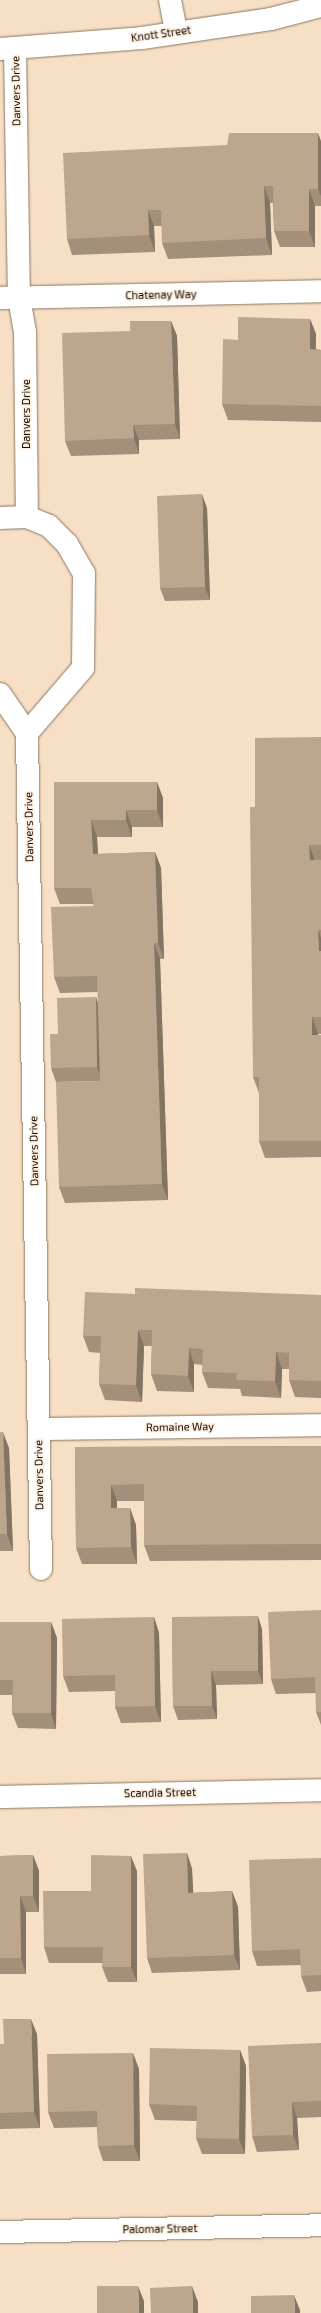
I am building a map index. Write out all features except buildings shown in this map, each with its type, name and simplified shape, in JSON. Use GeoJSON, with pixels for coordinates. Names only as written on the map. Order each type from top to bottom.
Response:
{"type":"FeatureCollection","features":[{"type":"Feature","properties":{"kind":"street"},"geometry":{"type":"LineString","coordinates":[[170,0],[176,32]]}},
{"type":"Feature","properties":{"kind":"street","name":"Knott Street"},"geometry":{"type":"LineString","coordinates":[[8,49],[176,32],[271,19],[321,6]]}},
{"type":"Feature","properties":{"kind":"street","name":"Danvers Drive"},"geometry":{"type":"LineString","coordinates":[[8,49],[9,298],[25,332],[27,517]]}},
{"type":"Feature","properties":{"kind":"street","name":"Chatenay Way"},"geometry":{"type":"LineString","coordinates":[[9,298],[321,291]]}},
{"type":"Feature","properties":{"kind":"street"},"geometry":{"type":"LineString","coordinates":[[0,518],[27,517],[49,526],[67,544],[84,573],[83,668],[27,733],[0,694]]}},
{"type":"Feature","properties":{"kind":"street","name":"Danvers Drive"},"geometry":{"type":"LineString","coordinates":[[27,733],[41,1569]]}},
{"type":"Feature","properties":{"kind":"street","name":"Romaine Way"},"geometry":{"type":"LineString","coordinates":[[39,1429],[321,1425]]}},
{"type":"Feature","properties":{"kind":"street","name":"Scandia Street"},"geometry":{"type":"LineString","coordinates":[[0,1797],[321,1790]]}},
{"type":"Feature","properties":{"kind":"street","name":"Palomar Street"},"geometry":{"type":"LineString","coordinates":[[0,2232],[321,2226]]}}]}
